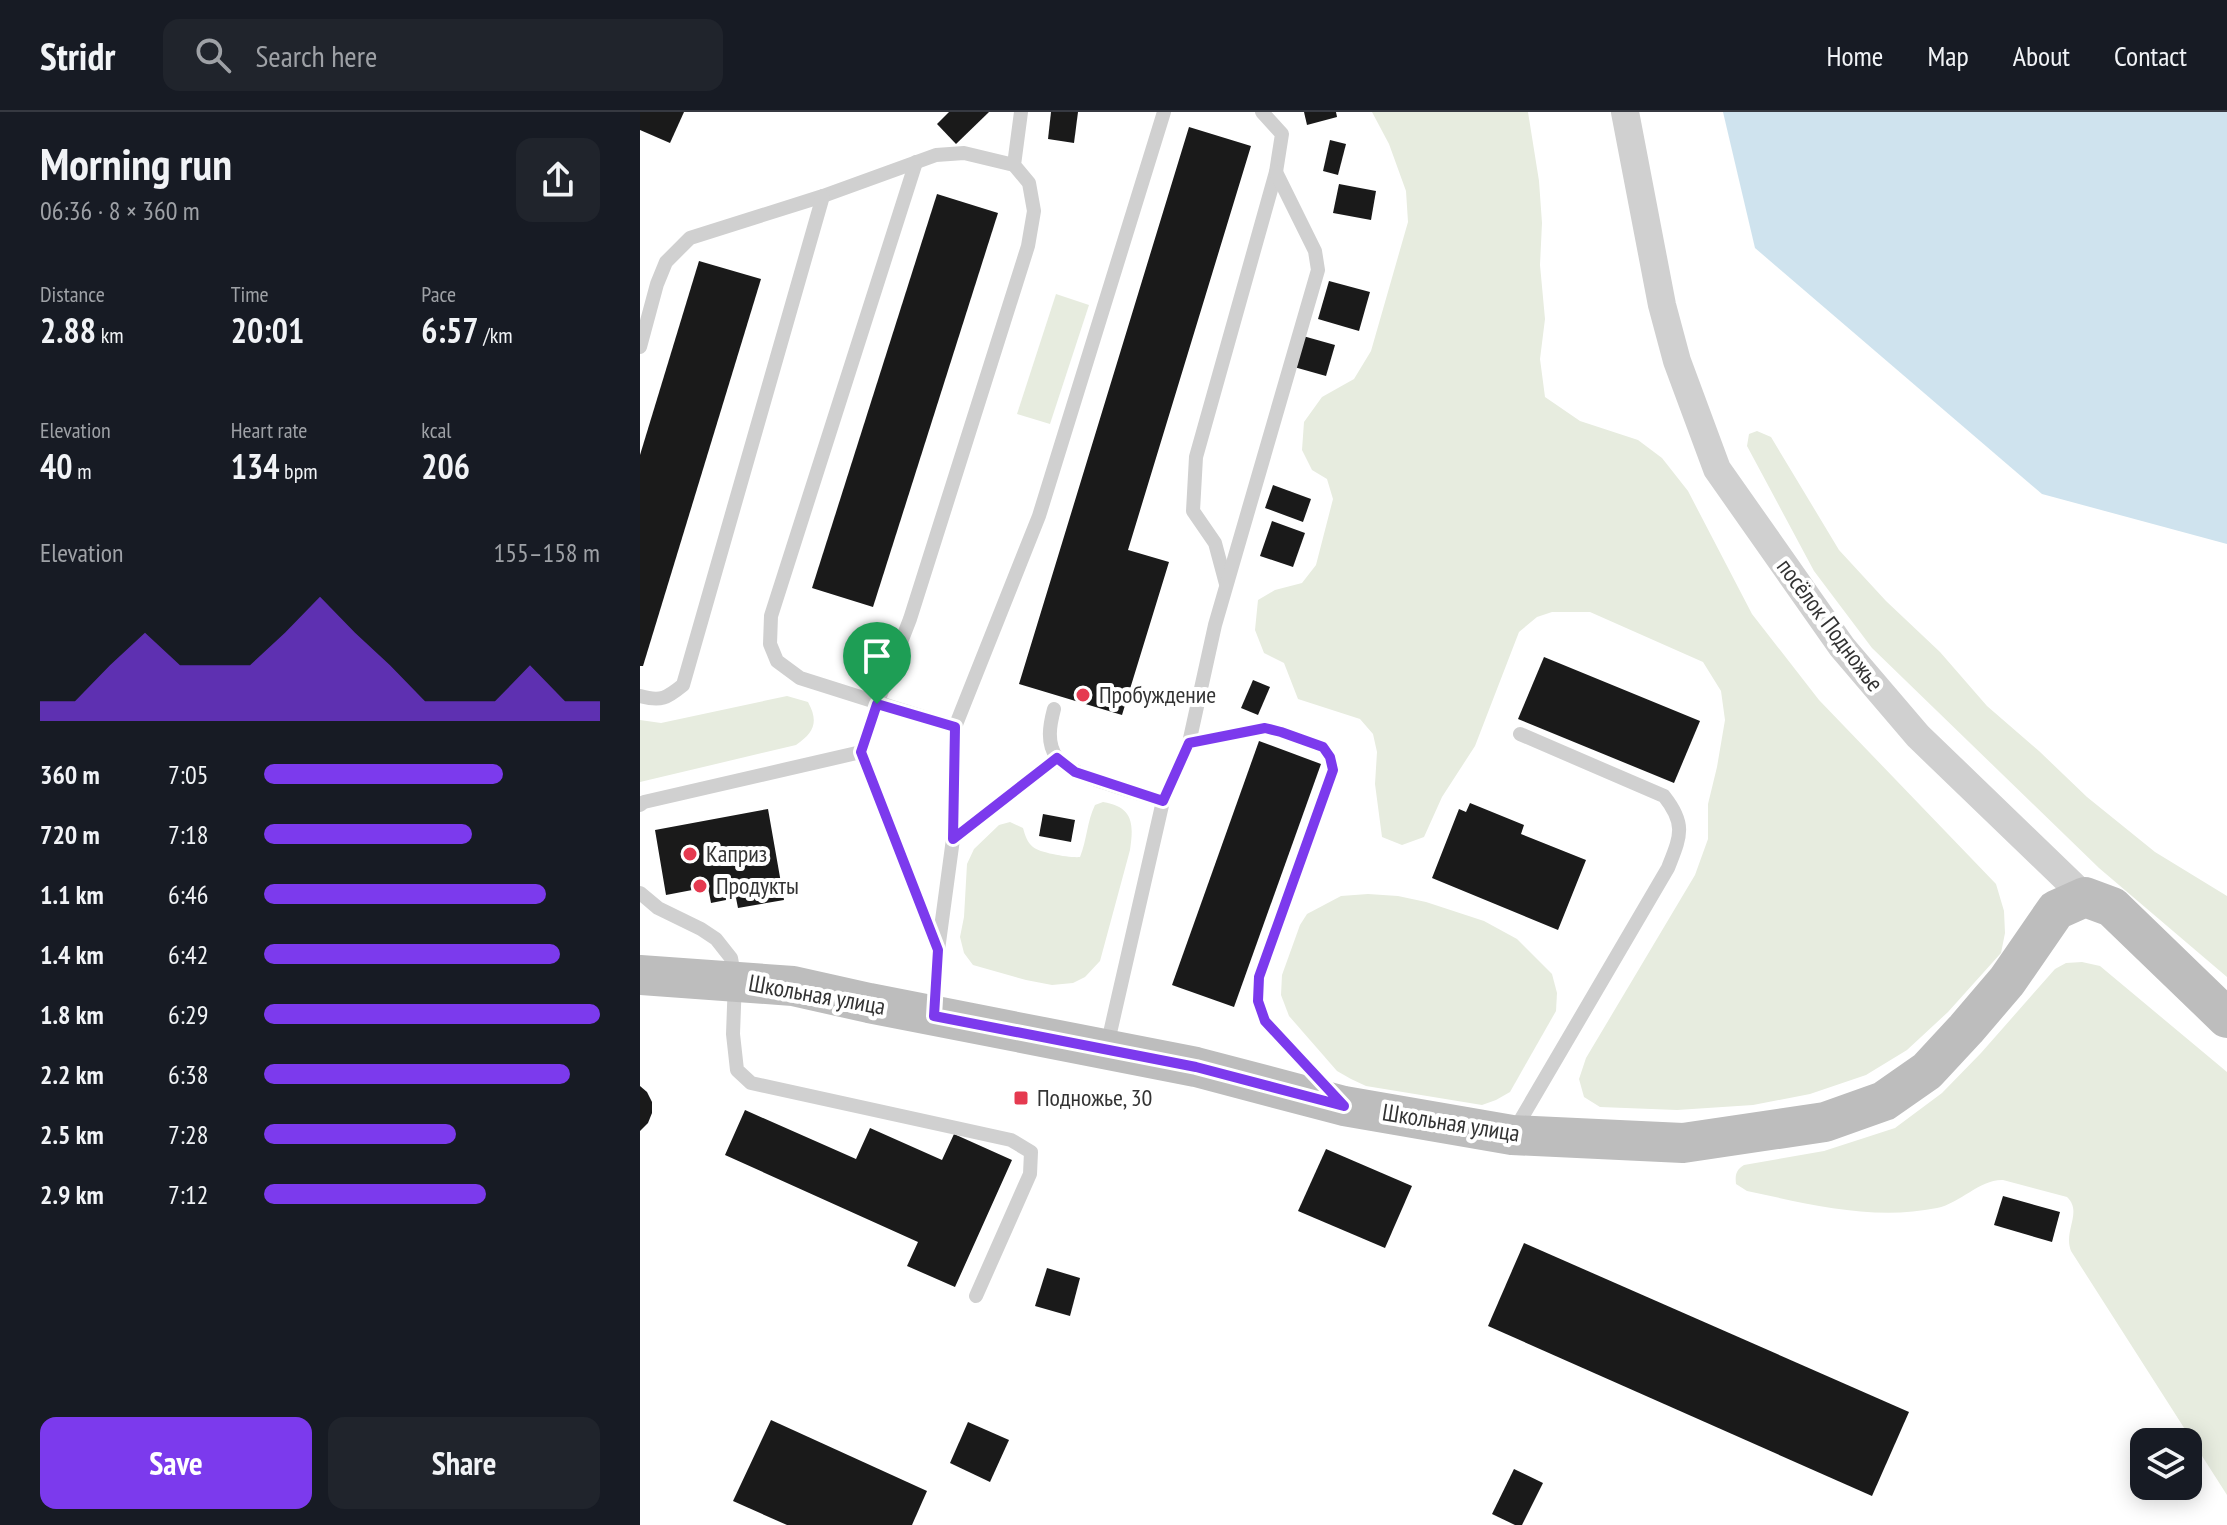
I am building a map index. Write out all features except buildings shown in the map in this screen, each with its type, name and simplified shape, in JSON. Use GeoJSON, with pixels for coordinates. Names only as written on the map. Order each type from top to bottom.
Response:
{"type":"FeatureCollection","features":[{"type":"Feature","properties":{"kind":"main road","name":"посёлок Подножье"},"geometry":{"type":"LineString","coordinates":[[2085,897],[2112,907],[2227,1018]]}},
{"type":"Feature","properties":{"kind":"main road","name":"Школьная улица"},"geometry":{"type":"LineString","coordinates":[[640,975],[793,986],[1196,1067],[1344,1106],[1512,1135],[1683,1143],[1825,1122],[1884,1101],[1927,1071],[1966,1029],[2007,981],[2056,910],[2085,897]]}},
{"type":"Feature","properties":{"kind":"street","name":"посёлок Подножье"},"geometry":{"type":"LineString","coordinates":[[1625,112],[1662,305],[1677,361],[1717,469],[1842,647],[1918,736],[2085,897]]}},
{"type":"Feature","properties":{"kind":"lane"},"geometry":{"type":"LineString","coordinates":[[1014,165],[1021,112]]}},
{"type":"Feature","properties":{"kind":"lane"},"geometry":{"type":"LineString","coordinates":[[934,1016],[938,950],[953,839],[955,727],[1039,516],[1164,112]]}},
{"type":"Feature","properties":{"kind":"lane"},"geometry":{"type":"LineString","coordinates":[[1226,585],[1215,543],[1193,511],[1196,457],[1276,172],[1282,134],[1262,112]]}},
{"type":"Feature","properties":{"kind":"lane"},"geometry":{"type":"LineString","coordinates":[[640,347],[666,262],[690,238],[823,196],[936,155],[964,153],[1014,165],[1029,183],[1034,211],[1028,246],[910,619],[861,752],[938,950]]}},
{"type":"Feature","properties":{"kind":"lane"},"geometry":{"type":"LineString","coordinates":[[916,162],[771,616],[770,644],[777,661],[800,678],[955,727]]}},
{"type":"Feature","properties":{"kind":"lane"},"geometry":{"type":"LineString","coordinates":[[1106,1050],[1163,801],[1189,743],[1215,625],[1318,270],[1315,251],[1276,172]]}},
{"type":"Feature","properties":{"kind":"lane"},"geometry":{"type":"LineString","coordinates":[[640,696],[654,700],[669,696],[683,685],[823,196]]}},
{"type":"Feature","properties":{"kind":"lane"},"geometry":{"type":"LineString","coordinates":[[1054,709],[1049,732],[1057,758],[1075,772],[1163,801]]}},
{"type":"Feature","properties":{"kind":"lane"},"geometry":{"type":"LineString","coordinates":[[1189,743],[1265,728],[1323,747],[1330,757],[1333,770],[1259,977],[1258,1001],[1265,1021],[1344,1106]]}},
{"type":"Feature","properties":{"kind":"lane"},"geometry":{"type":"LineString","coordinates":[[1512,1135],[1668,868],[1681,834],[1674,809],[1664,796],[1520,734]]}},
{"type":"Feature","properties":{"kind":"lane"},"geometry":{"type":"LineString","coordinates":[[640,805],[861,752]]}},
{"type":"Feature","properties":{"kind":"lane"},"geometry":{"type":"LineString","coordinates":[[953,839],[1057,758]]}},
{"type":"Feature","properties":{"kind":"lane"},"geometry":{"type":"LineString","coordinates":[[640,893],[658,908],[716,939],[731,958],[735,980],[733,1034],[737,1070],[751,1083],[1011,1140],[1031,1152],[1030,1174],[976,1296]]}},
{"type":"Feature","properties":{"kind":"shaded area"},"geometry":{"type":"Polygon","coordinates":[[[1372,112],[1528,112],[1542,223],[1540,265],[1545,319],[1540,359],[1545,397],[1580,421],[1638,440],[1662,458],[1688,491],[1752,614],[1819,700],[1996,884],[2004,911],[2005,933],[2001,953],[1948,1012],[1907,1050],[1866,1075],[1810,1094],[1753,1105],[1677,1110],[1600,1107],[1584,1097],[1579,1079],[1586,1058],[1695,875],[1708,839],[1708,804],[1725,720],[1721,691],[1703,662],[1590,612],[1552,612],[1537,617],[1519,632],[1475,746],[1442,797],[1424,837],[1402,845],[1382,837],[1375,784],[1377,752],[1373,734],[1360,719],[1298,699],[1284,663],[1264,653],[1255,630],[1258,600],[1275,590],[1302,583],[1316,565],[1333,499],[1327,479],[1312,470],[1302,450],[1304,422],[1322,397],[1354,379],[1371,351],[1408,222],[1406,191],[1389,144],[1372,112]]]}},
{"type":"Feature","properties":{"kind":"shaded area"},"geometry":{"type":"Polygon","coordinates":[[[1056,294],[1089,305],[1050,424],[1017,414],[1056,294]]]}},
{"type":"Feature","properties":{"kind":"shaded area"},"geometry":{"type":"Polygon","coordinates":[[[1757,431],[1771,437],[1839,550],[1886,601],[1940,652],[1987,706],[2087,797],[2155,852],[2227,896],[2227,977],[2099,868],[1872,648],[1814,571],[1747,446],[1749,434],[1757,431]]]}},
{"type":"Feature","properties":{"kind":"shaded area"},"geometry":{"type":"Polygon","coordinates":[[[787,696],[808,702],[813,715],[811,731],[796,745],[640,782],[640,720],[661,723],[787,696]]]}},
{"type":"Feature","properties":{"kind":"shaded area"},"geometry":{"type":"Polygon","coordinates":[[[1103,802],[1126,812],[1132,832],[1100,961],[1085,977],[1073,983],[1052,985],[973,965],[964,953],[960,937],[967,864],[974,849],[999,825],[1010,822],[1023,828],[1028,841],[1037,849],[1055,855],[1080,857],[1092,811],[1095,805],[1103,802]]]}},
{"type":"Feature","properties":{"kind":"shaded area"},"geometry":{"type":"Polygon","coordinates":[[[1368,894],[1426,902],[1484,921],[1517,939],[1552,974],[1557,993],[1556,1011],[1510,1092],[1482,1105],[1366,1086],[1337,1071],[1289,1016],[1281,995],[1282,975],[1307,914],[1341,896],[1368,894]]]}},
{"type":"Feature","properties":{"kind":"shaded area"},"geometry":{"type":"Polygon","coordinates":[[[2082,962],[2100,966],[2227,1072],[2227,1495],[2202,1456],[2202,1428],[2184,1428],[2071,1251],[2069,1236],[2073,1209],[2067,1197],[2003,1180],[1986,1183],[1937,1208],[1889,1213],[1817,1206],[1747,1191],[1736,1184],[1737,1173],[1744,1165],[1824,1151],[1895,1128],[1942,1093],[2055,969],[2066,963],[2082,962]]]}},
{"type":"Feature","properties":{"kind":"water"},"geometry":{"type":"Polygon","coordinates":[[[1723,112],[2227,112],[2227,544],[2042,494],[1755,248],[1723,112]]]}},
{"type":"Feature","properties":{"kind":"place","name":"Пробуждение"},"geometry":{"type":"Point","coordinates":[1083,695]}},
{"type":"Feature","properties":{"kind":"place","name":"Каприз"},"geometry":{"type":"Point","coordinates":[690,854]}},
{"type":"Feature","properties":{"kind":"place","name":"Продукты"},"geometry":{"type":"Point","coordinates":[700,886]}},
{"type":"Feature","properties":{"kind":"place","name":"Подножье, 30"},"geometry":{"type":"Point","coordinates":[1021,1098]}},
{"type":"Feature","properties":{"kind":"route"},"geometry":{"type":"LineString","coordinates":[[877,704],[955,727],[953,839],[1057,758],[1075,772],[1163,801],[1189,743],[1265,728],[1323,747],[1330,757],[1333,770],[1259,977],[1258,1001],[1265,1021],[1344,1106],[1196,1067],[934,1016],[938,950],[861,752],[877,704]]}}]}
